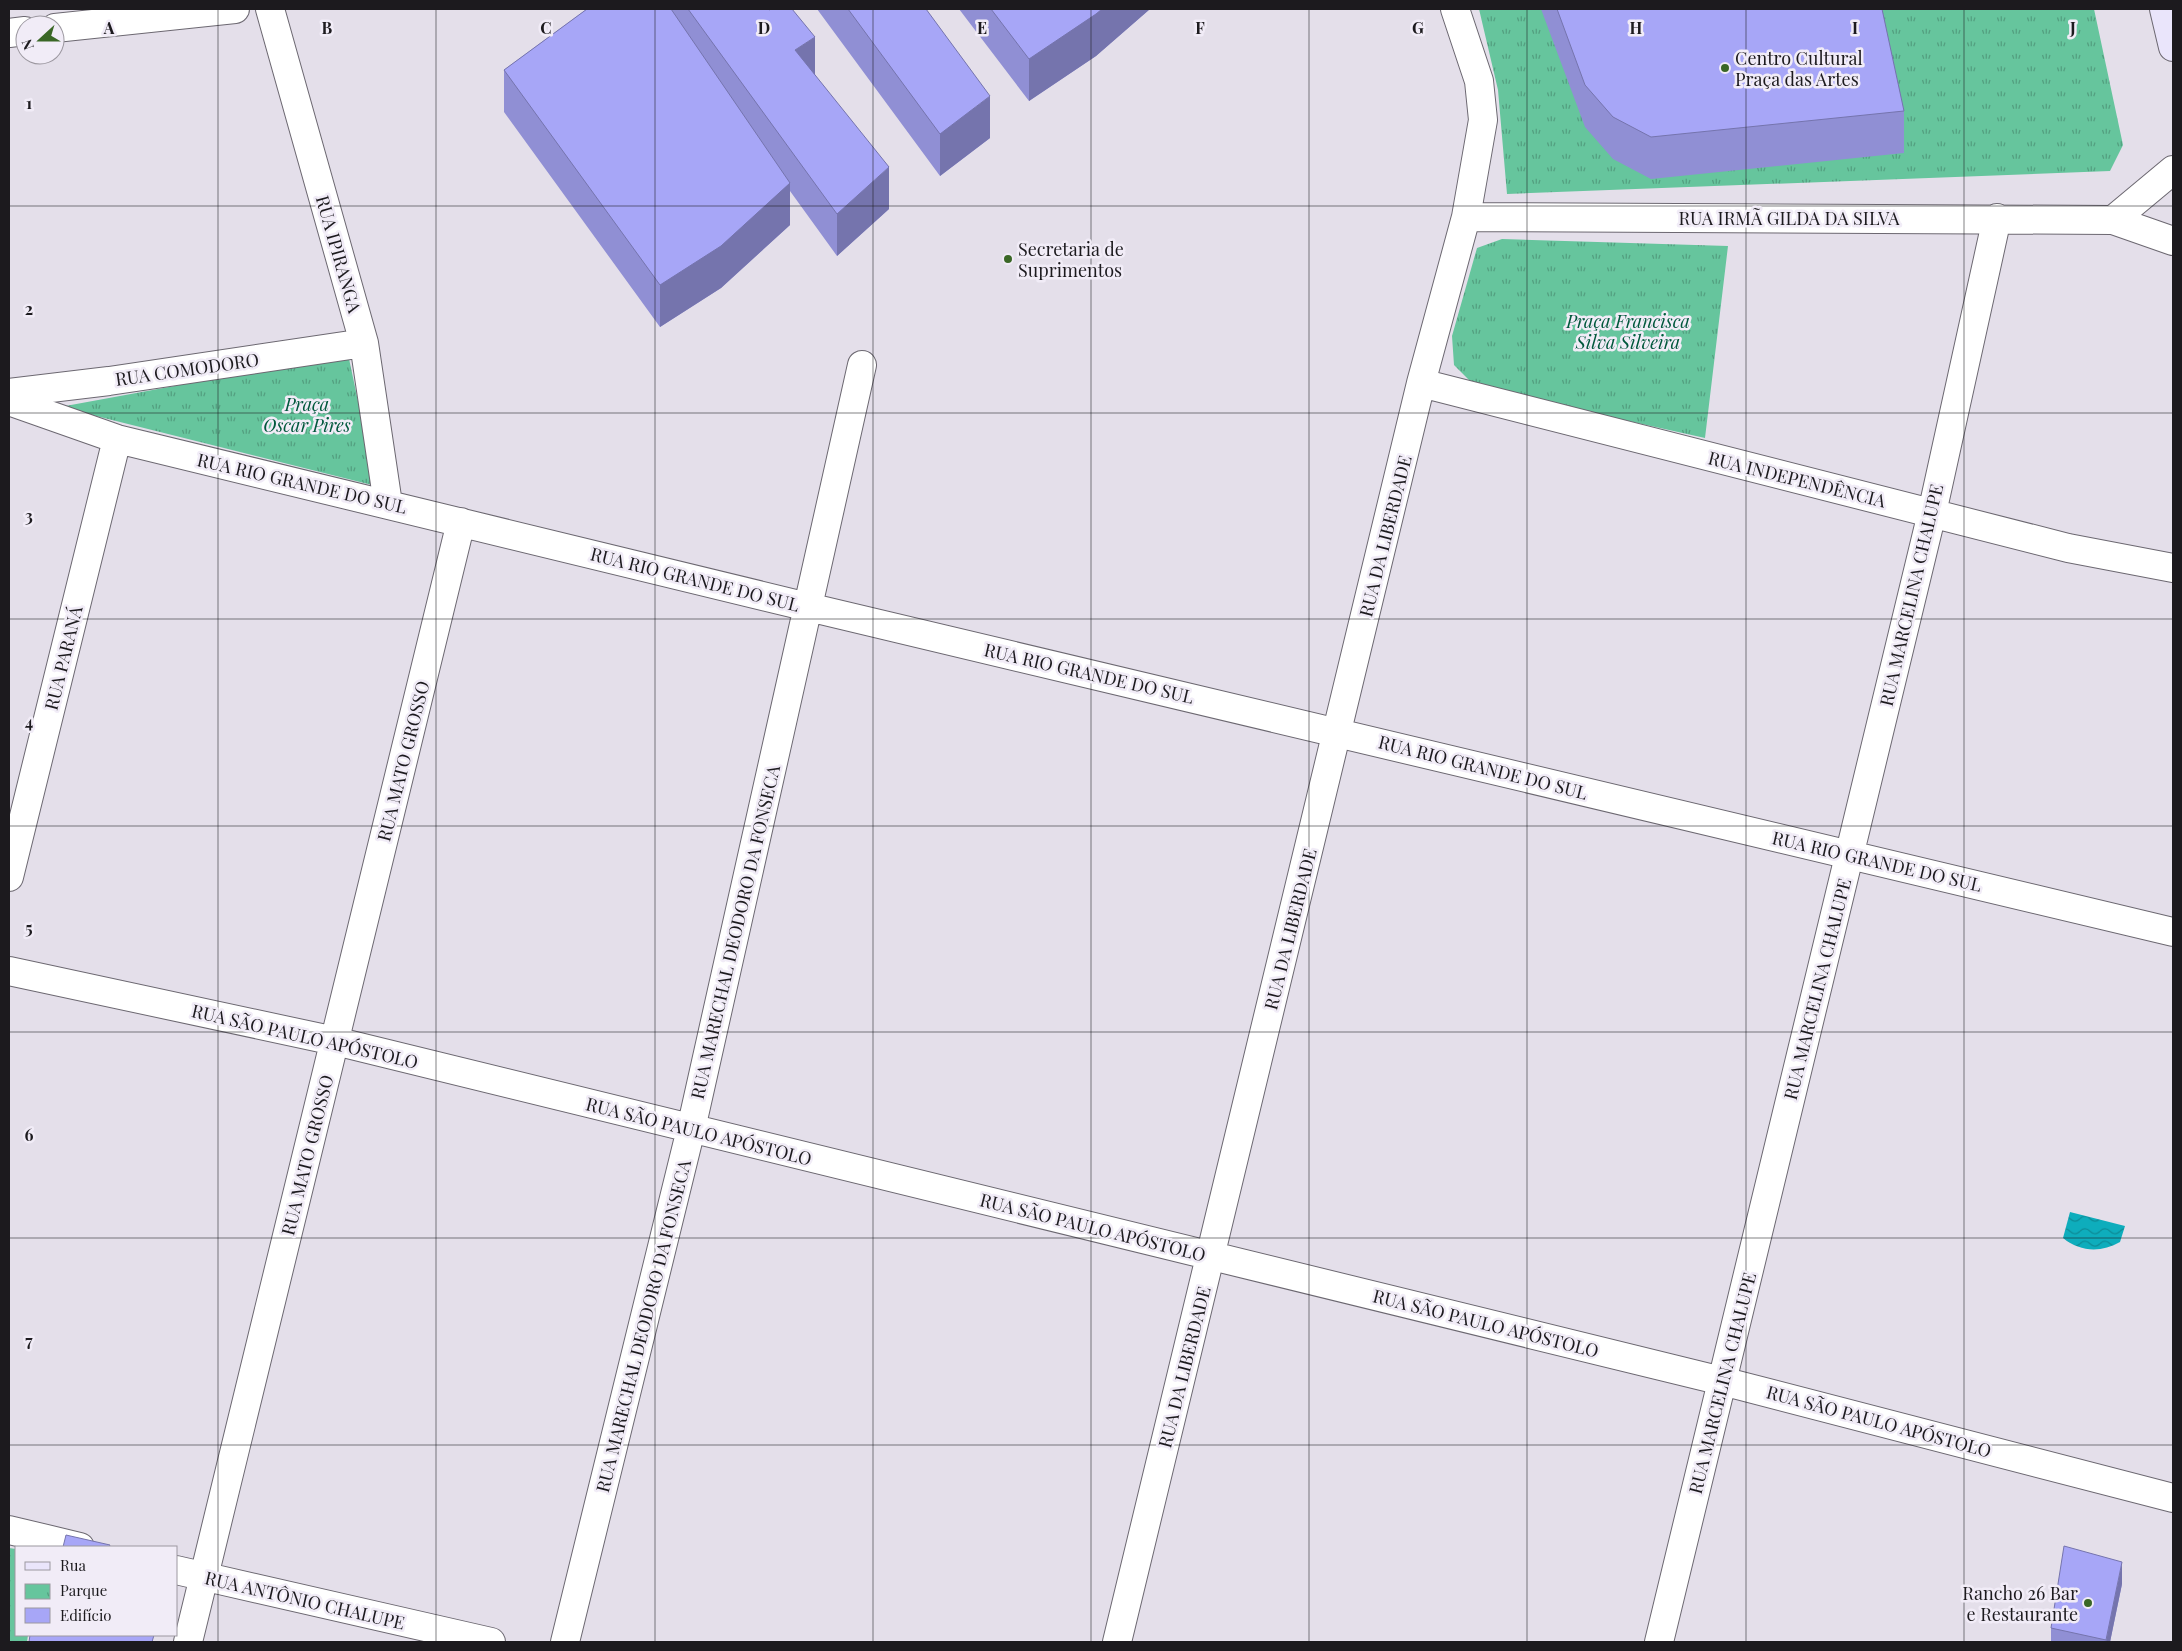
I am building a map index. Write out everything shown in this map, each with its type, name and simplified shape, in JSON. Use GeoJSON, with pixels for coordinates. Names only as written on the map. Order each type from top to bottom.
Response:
{"type":"FeatureCollection","features":[{"type":"Feature","properties":{"kind":"main road"},"geometry":{"type":"LineString","coordinates":[[2164,9],[2173,47]]}},
{"type":"Feature","properties":{"kind":"street"},"geometry":{"type":"LineString","coordinates":[[65,27],[235,9]]}},
{"type":"Feature","properties":{"kind":"street","name":"RUA IPIRANGA"},"geometry":{"type":"LineString","coordinates":[[270,9],[364,343],[388,504]]}},
{"type":"Feature","properties":{"kind":"street","name":"RUA DA LIBERDADE"},"geometry":{"type":"LineString","coordinates":[[1117,1642],[1421,383],[1466,217],[1483,120],[1479,81],[1455,9]]}},
{"type":"Feature","properties":{"kind":"street"},"geometry":{"type":"LineString","coordinates":[[2112,220],[2173,170]]}},
{"type":"Feature","properties":{"kind":"street","name":"RUA IRMÃ GILDA DA SILVA"},"geometry":{"type":"LineString","coordinates":[[1466,217],[2112,220],[2173,241]]}},
{"type":"Feature","properties":{"kind":"street","name":"RUA MARCELINA CHALUPE"},"geometry":{"type":"LineString","coordinates":[[1659,1642],[1932,513],[1997,218]]}},
{"type":"Feature","properties":{"kind":"street","name":"RUA COMODORO"},"geometry":{"type":"LineString","coordinates":[[9,393],[119,380],[364,343]]}},
{"type":"Feature","properties":{"kind":"street","name":"RUA MARECHAL DEODORO DA FONSECA"},"geometry":{"type":"LineString","coordinates":[[565,1642],[691,1129],[862,365]]}},
{"type":"Feature","properties":{"kind":"street","name":"RUA INDEPENDÊNCIA"},"geometry":{"type":"LineString","coordinates":[[1421,383],[2068,548],[2173,568]]}},
{"type":"Feature","properties":{"kind":"street","name":"RUA RIO GRANDE DO SUL"},"geometry":{"type":"LineString","coordinates":[[9,401],[117,439],[808,607],[2173,932]]}},
{"type":"Feature","properties":{"kind":"street","name":"RUA PARANÁ"},"geometry":{"type":"LineString","coordinates":[[9,878],[117,439]]}},
{"type":"Feature","properties":{"kind":"street","name":"RUA MATO GROSSO"},"geometry":{"type":"LineString","coordinates":[[188,1642],[461,522]]}},
{"type":"Feature","properties":{"kind":"street","name":"RUA SÃO PAULO APÓSTOLO"},"geometry":{"type":"LineString","coordinates":[[9,971],[334,1041],[1722,1381],[2173,1498]]}},
{"type":"Feature","properties":{"kind":"street"},"geometry":{"type":"LineString","coordinates":[[9,1530],[76,1546]]}},
{"type":"Feature","properties":{"kind":"street","name":"RUA ANTÔNIO CHALUPE"},"geometry":{"type":"LineString","coordinates":[[178,1570],[491,1642]]}},
{"type":"Feature","properties":{"kind":"green space"},"geometry":{"type":"Polygon","coordinates":[[[1479,9],[2094,9],[2123,145],[2110,171],[1507,194],[1498,90],[1479,9]]]}},
{"type":"Feature","properties":{"kind":"green space","name":"Praça Francisca Silva Silveira"},"geometry":{"type":"Polygon","coordinates":[[[1502,239],[1728,246],[1705,438],[1476,387],[1454,365],[1452,336],[1477,248],[1502,239]]]}},
{"type":"Feature","properties":{"kind":"green space","name":"Praça Oscar Pires"},"geometry":{"type":"Polygon","coordinates":[[[348,354],[376,486],[60,407],[348,354]]]}},
{"type":"Feature","properties":{"kind":"green space"},"geometry":{"type":"Polygon","coordinates":[[[9,1548],[15,1549],[15,1636],[28,1636],[27,1642],[9,1642],[9,1548]]]}},
{"type":"Feature","properties":{"kind":"water"},"geometry":{"type":"Polygon","coordinates":[[[2070,1212],[2125,1226],[2120,1242],[2113,1246],[2098,1249],[2083,1248],[2070,1243],[2063,1238],[2070,1212]]]}},
{"type":"Feature","properties":{"kind":"building"},"geometry":{"type":"Polygon","coordinates":[[[587,9],[671,9],[790,183],[721,246],[660,285],[504,70],[587,9]]]}},
{"type":"Feature","properties":{"kind":"building"},"geometry":{"type":"Polygon","coordinates":[[[688,9],[792,9],[815,37],[795,50],[889,167],[837,214],[688,9]]]}},
{"type":"Feature","properties":{"kind":"building"},"geometry":{"type":"Polygon","coordinates":[[[848,9],[926,9],[990,96],[940,134],[848,9]]]}},
{"type":"Feature","properties":{"kind":"building"},"geometry":{"type":"Polygon","coordinates":[[[991,9],[1102,9],[1029,59],[991,9]]]}},
{"type":"Feature","properties":{"kind":"building","name":"Centro Cultural Praça das Artes"},"geometry":{"type":"Polygon","coordinates":[[[1557,9],[1882,9],[1904,111],[1651,137],[1613,117],[1585,85],[1557,9]]]}},
{"type":"Feature","properties":{"kind":"building"},"geometry":{"type":"Polygon","coordinates":[[[66,1535],[110,1545],[110,1546],[63,1546],[66,1535]]]}},
{"type":"Feature","properties":{"kind":"building","name":"Rancho 26 Bar e Restaurante"},"geometry":{"type":"Polygon","coordinates":[[[2064,1546],[2122,1562],[2106,1640],[2051,1628],[2064,1546]]]}},
{"type":"Feature","properties":{"kind":"building"},"geometry":{"type":"Polygon","coordinates":[[[30,1636],[154,1636],[152,1642],[29,1642],[30,1636]]]}},
{"type":"Feature","properties":{"kind":"place","name":"Centro Cultural Praça das Artes"},"geometry":{"type":"Point","coordinates":[1725,68]}},
{"type":"Feature","properties":{"kind":"place","name":"Secretaria de Suprimentos"},"geometry":{"type":"Point","coordinates":[1008,259]}},
{"type":"Feature","properties":{"kind":"place","name":"Rancho 26 Bar e Restaurante"},"geometry":{"type":"Point","coordinates":[2088,1603]}}]}
